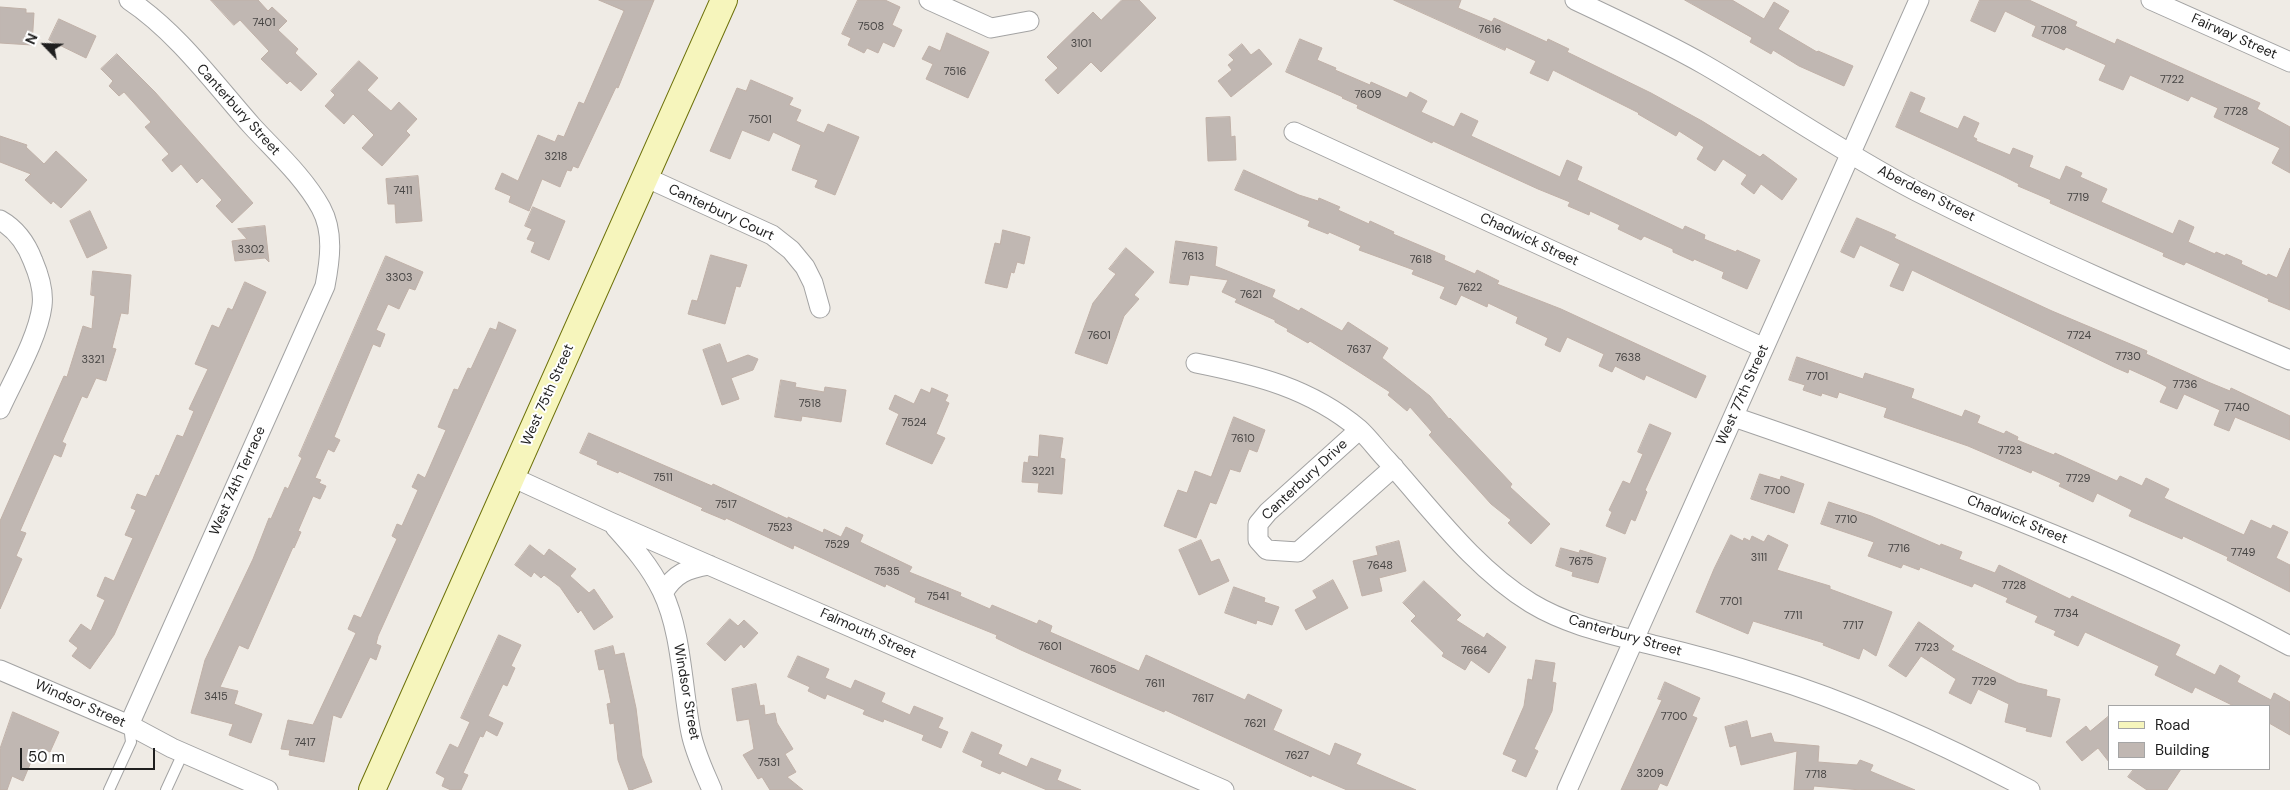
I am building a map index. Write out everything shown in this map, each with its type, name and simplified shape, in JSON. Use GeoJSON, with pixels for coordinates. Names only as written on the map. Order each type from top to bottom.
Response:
{"type":"FeatureCollection","features":[{"type":"Feature","properties":{"kind":"main road","name":"West 75th Street"},"geometry":{"type":"LineString","coordinates":[[372,790],[724,0]]}},
{"type":"Feature","properties":{"kind":"street","name":"Canterbury Street"},"geometry":{"type":"LineString","coordinates":[[129,0],[168,32],[302,180],[322,208],[329,232]]}},
{"type":"Feature","properties":{"kind":"street"},"geometry":{"type":"LineString","coordinates":[[928,0],[991,28],[1029,21]]}},
{"type":"Feature","properties":{"kind":"street","name":"Aberdeen Street"},"geometry":{"type":"LineString","coordinates":[[1576,0],[1639,30],[1705,65],[1850,154],[1916,190],[2057,258],[2290,360]]}},
{"type":"Feature","properties":{"kind":"street","name":"West 77th Street"},"geometry":{"type":"LineString","coordinates":[[1567,790],[1919,0]]}},
{"type":"Feature","properties":{"kind":"street","name":"Fairway Street"},"geometry":{"type":"LineString","coordinates":[[2151,0],[2290,62]]}},
{"type":"Feature","properties":{"kind":"street","name":"Chadwick Street"},"geometry":{"type":"LineString","coordinates":[[1294,132],[1764,348]]}},
{"type":"Feature","properties":{"kind":"street","name":"Canterbury Court"},"geometry":{"type":"LineString","coordinates":[[645,177],[772,235],[791,250],[805,267],[813,283],[820,308]]}},
{"type":"Feature","properties":{"kind":"street"},"geometry":{"type":"LineString","coordinates":[[0,220],[9,226],[28,248],[40,278],[42,305],[35,331],[0,409]]}},
{"type":"Feature","properties":{"kind":"street","name":"West 74th Terrace"},"geometry":{"type":"LineString","coordinates":[[129,726],[325,286],[331,257],[329,232]]}},
{"type":"Feature","properties":{"kind":"street","name":"Canterbury Street"},"geometry":{"type":"LineString","coordinates":[[1196,362],[1267,379],[1294,390],[1359,430],[1473,556],[1502,583],[1532,603],[1572,623],[1731,666],[1841,702],[1956,751],[2030,790]]}},
{"type":"Feature","properties":{"kind":"street","name":"Chadwick Street"},"geometry":{"type":"LineString","coordinates":[[1734,417],[1870,464],[2026,524],[2176,588],[2290,646]]}},
{"type":"Feature","properties":{"kind":"street","name":"Canterbury Drive"},"geometry":{"type":"LineString","coordinates":[[1359,430],[1268,512],[1258,524],[1258,540],[1267,550],[1298,552],[1394,467]]}},
{"type":"Feature","properties":{"kind":"street","name":"Falmouth Street"},"geometry":{"type":"LineString","coordinates":[[512,477],[610,522],[1224,790]]}},
{"type":"Feature","properties":{"kind":"street","name":"Windsor Street"},"geometry":{"type":"LineString","coordinates":[[610,522],[645,561],[663,593],[677,637],[691,734],[700,764],[712,790]]}},
{"type":"Feature","properties":{"kind":"street"},"geometry":{"type":"LineString","coordinates":[[663,593],[670,581],[682,572],[709,565]]}},
{"type":"Feature","properties":{"kind":"street","name":"Windsor Street"},"geometry":{"type":"LineString","coordinates":[[0,670],[129,726],[183,753],[268,790]]}},
{"type":"Feature","properties":{"kind":"lane"},"geometry":{"type":"LineString","coordinates":[[109,790],[131,742],[129,726]]}},
{"type":"Feature","properties":{"kind":"lane"},"geometry":{"type":"LineString","coordinates":[[166,790],[183,753]]}},
{"type":"Feature","properties":{"kind":"building"},"geometry":{"type":"Polygon","coordinates":[[[211,0],[258,0],[268,11],[272,7],[287,21],[278,30],[298,49],[295,53],[317,74],[301,91],[290,81],[287,84],[261,59],[269,51],[240,20],[234,25],[211,0]]]}},
{"type":"Feature","properties":{"kind":"building"},"geometry":{"type":"Polygon","coordinates":[[[599,0],[654,0],[618,88],[616,87],[578,168],[573,166],[571,171],[567,170],[560,187],[542,179],[529,211],[509,202],[511,196],[495,189],[502,173],[518,181],[538,135],[555,142],[558,135],[564,137],[579,102],[584,104],[624,11],[599,0]]]}},
{"type":"Feature","properties":{"kind":"building"},"geometry":{"type":"Polygon","coordinates":[[[858,0],[885,0],[900,7],[892,25],[902,30],[894,47],[883,42],[878,53],[867,48],[864,53],[848,45],[851,38],[842,34],[858,0]]]}},
{"type":"Feature","properties":{"kind":"building"},"geometry":{"type":"Polygon","coordinates":[[[1122,0],[1139,0],[1156,18],[1101,72],[1091,62],[1058,94],[1045,80],[1058,68],[1047,57],[1093,12],[1101,20],[1122,0]]]}},
{"type":"Feature","properties":{"kind":"building"},"geometry":{"type":"Polygon","coordinates":[[[1394,0],[1461,0],[1458,8],[1492,22],[1494,18],[1547,42],[1548,39],[1569,49],[1567,52],[1651,93],[1702,121],[1760,157],[1763,154],[1797,179],[1782,200],[1761,184],[1754,194],[1741,184],[1747,175],[1723,159],[1715,171],[1697,159],[1704,147],[1679,131],[1676,136],[1639,113],[1553,70],[1548,81],[1530,73],[1536,61],[1506,47],[1505,50],[1394,0]]]}},
{"type":"Feature","properties":{"kind":"building"},"geometry":{"type":"Polygon","coordinates":[[[1685,0],[1732,0],[1764,19],[1774,2],[1789,11],[1778,29],[1817,52],[1853,66],[1844,86],[1799,66],[1773,50],[1771,54],[1750,42],[1752,38],[1685,0]]]}},
{"type":"Feature","properties":{"kind":"building"},"geometry":{"type":"Polygon","coordinates":[[[1980,0],[2029,0],[2077,22],[2075,26],[2115,44],[2117,39],[2260,103],[2257,109],[2290,127],[2290,173],[2272,163],[2280,148],[2214,117],[2218,108],[2191,96],[2188,101],[2130,75],[2123,90],[2099,80],[2106,65],[2066,47],[2064,50],[2032,36],[2036,26],[2005,11],[1995,32],[1971,21],[1980,0]]]}},
{"type":"Feature","properties":{"kind":"building"},"geometry":{"type":"Polygon","coordinates":[[[0,7],[26,9],[26,13],[34,13],[32,45],[0,43],[0,7]]]}},
{"type":"Feature","properties":{"kind":"building"},"geometry":{"type":"Polygon","coordinates":[[[59,19],[96,36],[86,58],[49,40],[59,19]]]}},
{"type":"Feature","properties":{"kind":"building"},"geometry":{"type":"Polygon","coordinates":[[[947,33],[989,52],[968,98],[926,79],[933,64],[922,59],[929,46],[940,51],[947,33]]]}},
{"type":"Feature","properties":{"kind":"building"},"geometry":{"type":"Polygon","coordinates":[[[1300,39],[1322,48],[1317,60],[1336,68],[1335,70],[1370,85],[1371,82],[1407,98],[1410,92],[1427,101],[1421,112],[1454,127],[1461,113],[1478,121],[1471,136],[1560,177],[1567,160],[1582,167],[1577,180],[1683,230],[1685,226],[1705,235],[1704,239],[1760,260],[1747,289],[1722,278],[1724,272],[1673,252],[1673,249],[1644,236],[1641,240],[1618,229],[1620,225],[1590,211],[1589,215],[1568,206],[1570,202],[1433,141],[1432,143],[1357,108],[1358,105],[1343,97],[1286,72],[1300,39]]]}},
{"type":"Feature","properties":{"kind":"building"},"geometry":{"type":"Polygon","coordinates":[[[1242,44],[1251,55],[1259,49],[1272,64],[1231,97],[1218,81],[1232,70],[1228,65],[1234,60],[1229,55],[1242,44]]]}},
{"type":"Feature","properties":{"kind":"building"},"geometry":{"type":"Polygon","coordinates":[[[117,54],[155,92],[253,203],[232,223],[216,206],[222,200],[202,178],[197,183],[181,164],[172,172],[162,160],[169,154],[145,127],[151,122],[124,92],[119,96],[109,86],[113,81],[101,69],[117,54]]]}},
{"type":"Feature","properties":{"kind":"building"},"geometry":{"type":"Polygon","coordinates":[[[359,61],[378,78],[367,90],[391,111],[399,102],[417,119],[406,131],[410,135],[382,166],[362,148],[374,135],[353,114],[344,124],[325,106],[335,95],[331,91],[359,61]]]}},
{"type":"Feature","properties":{"kind":"building"},"geometry":{"type":"Polygon","coordinates":[[[751,80],[793,98],[789,105],[801,110],[796,121],[824,133],[828,124],[859,137],[835,195],[815,187],[818,180],[792,170],[801,145],[773,132],[769,141],[742,130],[730,159],[710,151],[737,88],[746,91],[751,80]]]}},
{"type":"Feature","properties":{"kind":"building"},"geometry":{"type":"Polygon","coordinates":[[[1911,92],[1925,98],[1919,112],[1958,129],[1964,116],[1979,123],[1973,137],[1977,139],[1976,141],[2010,155],[2013,148],[2033,156],[2029,167],[2060,180],[2066,166],[2082,173],[2080,177],[2107,189],[2101,202],[2173,234],[2179,220],[2194,227],[2188,242],[2215,254],[2216,252],[2225,256],[2226,254],[2242,261],[2241,264],[2267,276],[2268,274],[2277,278],[2290,248],[2290,310],[2186,262],[2184,265],[2163,256],[2164,253],[2050,203],[2051,200],[2018,186],[2019,184],[2001,175],[1896,127],[1911,92]]]}},
{"type":"Feature","properties":{"kind":"building"},"geometry":{"type":"Polygon","coordinates":[[[1230,117],[1231,137],[1235,136],[1236,160],[1208,161],[1206,118],[1230,117]]]}},
{"type":"Feature","properties":{"kind":"building"},"geometry":{"type":"Polygon","coordinates":[[[0,136],[27,145],[26,147],[44,164],[56,151],[87,180],[61,208],[53,201],[51,204],[25,180],[31,174],[0,162],[0,136]]]}},
{"type":"Feature","properties":{"kind":"building"},"geometry":{"type":"Polygon","coordinates":[[[1244,170],[1299,195],[1318,201],[1319,198],[1340,207],[1338,210],[1369,224],[1370,221],[1394,232],[1393,234],[1445,256],[1444,260],[1475,274],[1477,270],[1499,281],[1497,284],[1561,309],[1706,376],[1696,398],[1646,375],[1644,380],[1615,366],[1612,372],[1599,366],[1604,354],[1567,337],[1560,352],[1545,345],[1548,338],[1516,323],[1518,317],[1488,303],[1487,307],[1461,295],[1456,305],[1440,298],[1445,287],[1412,274],[1414,270],[1359,250],[1361,246],[1329,232],[1328,234],[1308,226],[1310,221],[1235,190],[1244,170]]]}},
{"type":"Feature","properties":{"kind":"building"},"geometry":{"type":"Polygon","coordinates":[[[418,176],[422,221],[396,223],[395,204],[388,204],[386,179],[418,176]]]}},
{"type":"Feature","properties":{"kind":"building"},"geometry":{"type":"Polygon","coordinates":[[[533,207],[565,221],[549,260],[531,252],[535,242],[527,239],[532,229],[525,226],[533,207]]]}},
{"type":"Feature","properties":{"kind":"building"},"geometry":{"type":"Polygon","coordinates":[[[90,211],[107,248],[87,258],[70,221],[90,211]]]}},
{"type":"Feature","properties":{"kind":"building"},"geometry":{"type":"Polygon","coordinates":[[[1857,218],[1896,235],[1894,238],[2052,311],[2147,351],[2146,354],[2230,391],[2231,388],[2290,416],[2290,440],[2235,417],[2229,431],[2214,425],[2220,410],[2184,394],[2177,409],[2160,402],[2167,387],[2158,382],[2129,369],[2128,373],[2114,367],[1912,270],[1903,291],[1890,286],[1900,264],[1860,245],[1854,258],[1841,252],[1857,218]]]}},
{"type":"Feature","properties":{"kind":"building"},"geometry":{"type":"Polygon","coordinates":[[[265,226],[269,262],[265,258],[235,261],[232,241],[247,239],[238,229],[265,226]]]}},
{"type":"Feature","properties":{"kind":"building"},"geometry":{"type":"Polygon","coordinates":[[[1003,230],[1030,237],[1024,264],[1017,262],[1014,273],[1011,272],[1007,288],[985,283],[995,243],[1000,244],[1003,230]]]}},
{"type":"Feature","properties":{"kind":"building"},"geometry":{"type":"Polygon","coordinates":[[[1176,241],[1217,247],[1215,266],[1275,290],[1272,297],[1299,311],[1301,308],[1342,331],[1348,322],[1388,348],[1382,358],[1430,396],[1449,419],[1512,484],[1510,487],[1550,524],[1531,544],[1508,523],[1511,520],[1491,504],[1429,435],[1432,432],[1410,407],[1407,411],[1388,395],[1390,392],[1310,341],[1308,343],[1287,331],[1288,329],[1275,322],[1275,320],[1235,302],[1237,299],[1222,292],[1228,280],[1190,275],[1188,285],[1170,283],[1176,241]]]}},
{"type":"Feature","properties":{"kind":"building"},"geometry":{"type":"Polygon","coordinates":[[[1126,248],[1154,272],[1134,295],[1139,299],[1124,316],[1107,364],[1075,353],[1093,303],[1116,274],[1109,269],[1126,248]]]}},
{"type":"Feature","properties":{"kind":"building"},"geometry":{"type":"Polygon","coordinates":[[[711,255],[747,265],[740,287],[736,286],[725,324],[688,314],[692,300],[697,301],[711,255]]]}},
{"type":"Feature","properties":{"kind":"building"},"geometry":{"type":"Polygon","coordinates":[[[386,256],[423,272],[415,290],[409,288],[399,309],[388,304],[376,330],[385,334],[380,347],[373,344],[334,437],[340,440],[334,452],[328,449],[315,478],[321,480],[319,483],[326,486],[320,499],[313,496],[298,531],[301,532],[248,649],[239,645],[220,687],[238,691],[234,704],[262,714],[251,743],[229,735],[233,724],[191,713],[205,660],[253,559],[269,518],[271,519],[285,487],[288,489],[302,458],[299,456],[386,256]]]}},
{"type":"Feature","properties":{"kind":"building"},"geometry":{"type":"Polygon","coordinates":[[[93,271],[131,275],[128,314],[121,313],[112,348],[116,349],[106,381],[96,378],[87,398],[82,396],[62,442],[66,444],[61,457],[54,454],[20,531],[26,533],[16,556],[22,559],[0,609],[0,521],[64,376],[67,377],[83,326],[92,329],[95,296],[91,295],[93,271]]]}},
{"type":"Feature","properties":{"kind":"building"},"geometry":{"type":"Polygon","coordinates":[[[245,282],[266,292],[114,635],[90,669],[72,656],[78,648],[69,641],[81,624],[91,631],[105,600],[97,596],[105,577],[114,581],[133,538],[125,535],[136,510],[131,508],[137,494],[146,497],[156,475],[159,476],[177,435],[183,437],[194,411],[189,409],[208,369],[195,364],[212,325],[219,328],[228,308],[232,310],[245,282]]]}},
{"type":"Feature","properties":{"kind":"building"},"geometry":{"type":"Polygon","coordinates":[[[499,322],[516,330],[378,636],[376,644],[381,646],[376,660],[370,657],[341,718],[333,715],[324,762],[289,755],[290,750],[281,749],[288,720],[313,725],[356,633],[348,629],[354,615],[361,618],[397,539],[392,536],[397,524],[402,526],[418,490],[412,487],[418,474],[425,478],[446,430],[438,427],[454,389],[458,390],[468,368],[471,369],[490,328],[496,330],[499,322]]]}},
{"type":"Feature","properties":{"kind":"building"},"geometry":{"type":"Polygon","coordinates":[[[720,344],[727,363],[748,355],[758,359],[753,370],[731,378],[739,399],[722,405],[703,350],[720,344]]]}},
{"type":"Feature","properties":{"kind":"building"},"geometry":{"type":"Polygon","coordinates":[[[1797,357],[1863,379],[1865,373],[1914,389],[1911,398],[1962,417],[1965,410],[1980,416],[1977,423],[2004,434],[2006,431],[2018,437],[2017,440],[2054,455],[2055,453],[2117,481],[2120,476],[2142,486],[2146,478],[2169,489],[2164,498],[2244,535],[2251,520],[2271,529],[2273,525],[2288,532],[2276,558],[2290,565],[2290,592],[2227,560],[2228,557],[2183,536],[2182,539],[2129,516],[2132,510],[2097,493],[2093,502],[2059,486],[2061,483],[2032,470],[2031,473],[1968,446],[1884,417],[1887,408],[1839,392],[1837,398],[1822,393],[1821,396],[1803,390],[1805,385],[1789,380],[1797,357]]]}},
{"type":"Feature","properties":{"kind":"building"},"geometry":{"type":"Polygon","coordinates":[[[781,380],[796,383],[795,387],[824,392],[825,387],[846,390],[841,422],[802,416],[801,421],[775,417],[781,380]]]}},
{"type":"Feature","properties":{"kind":"building"},"geometry":{"type":"Polygon","coordinates":[[[932,388],[948,395],[945,401],[949,403],[936,434],[945,438],[932,464],[886,444],[899,414],[889,409],[895,395],[914,404],[921,389],[930,393],[932,388]]]}},
{"type":"Feature","properties":{"kind":"building"},"geometry":{"type":"Polygon","coordinates":[[[1234,417],[1265,430],[1257,452],[1249,449],[1240,472],[1230,469],[1216,504],[1210,502],[1196,538],[1164,526],[1178,490],[1187,493],[1195,471],[1211,477],[1234,417]]]}},
{"type":"Feature","properties":{"kind":"building"},"geometry":{"type":"Polygon","coordinates":[[[1650,424],[1671,433],[1645,490],[1647,492],[1635,521],[1631,519],[1625,534],[1606,526],[1612,512],[1609,510],[1623,481],[1630,484],[1643,454],[1638,452],[1650,424]]]}},
{"type":"Feature","properties":{"kind":"building"},"geometry":{"type":"Polygon","coordinates":[[[589,433],[712,486],[713,484],[823,533],[824,529],[841,537],[846,527],[863,535],[860,542],[912,567],[909,572],[961,593],[960,596],[990,609],[992,605],[1037,624],[1039,620],[1052,626],[1050,632],[1139,671],[1146,655],[1245,700],[1248,694],[1282,710],[1273,730],[1330,756],[1335,743],[1361,754],[1356,764],[1416,790],[1347,790],[1312,775],[1311,777],[1165,710],[1164,712],[1021,650],[996,638],[997,635],[915,602],[916,598],[886,584],[885,587],[794,545],[793,549],[726,518],[725,520],[701,510],[703,508],[619,471],[618,473],[597,464],[598,461],[580,453],[589,433]]]}},
{"type":"Feature","properties":{"kind":"building"},"geometry":{"type":"Polygon","coordinates":[[[1040,435],[1063,438],[1060,458],[1065,459],[1062,494],[1038,492],[1039,483],[1022,482],[1024,462],[1028,463],[1029,456],[1038,457],[1040,435]]]}},
{"type":"Feature","properties":{"kind":"building"},"geometry":{"type":"Polygon","coordinates":[[[1760,474],[1780,480],[1781,476],[1804,484],[1794,513],[1751,499],[1760,474]]]}},
{"type":"Feature","properties":{"kind":"building"},"geometry":{"type":"Polygon","coordinates":[[[1829,502],[1871,516],[1940,546],[1941,544],[1962,552],[1959,559],[1995,573],[1999,565],[2070,599],[2072,596],[2180,645],[2175,655],[2215,675],[2220,665],[2240,676],[2237,682],[2271,700],[2274,693],[2290,702],[2290,735],[2270,724],[2270,705],[2232,705],[2195,687],[2192,693],[2155,675],[2159,666],[2085,632],[2078,646],[2054,635],[2056,631],[2035,622],[2038,616],[2006,602],[2008,598],[1974,583],[1972,587],[1920,567],[1919,570],[1903,564],[1901,568],[1868,556],[1874,542],[1821,524],[1829,502]]]}},
{"type":"Feature","properties":{"kind":"building"},"geometry":{"type":"Polygon","coordinates":[[[1731,535],[1743,541],[1744,538],[1750,541],[1752,536],[1764,542],[1768,535],[1788,545],[1777,570],[1830,586],[1830,589],[1892,612],[1876,656],[1863,648],[1859,659],[1823,645],[1824,643],[1753,621],[1748,634],[1696,612],[1731,535]]]}},
{"type":"Feature","properties":{"kind":"building"},"geometry":{"type":"Polygon","coordinates":[[[1201,540],[1211,562],[1219,559],[1229,581],[1199,595],[1179,550],[1201,540]]]}},
{"type":"Feature","properties":{"kind":"building"},"geometry":{"type":"Polygon","coordinates":[[[1399,541],[1406,571],[1379,578],[1382,591],[1362,596],[1353,561],[1378,555],[1376,547],[1399,541]]]}},
{"type":"Feature","properties":{"kind":"building"},"geometry":{"type":"Polygon","coordinates":[[[530,545],[544,556],[549,549],[576,569],[570,576],[589,593],[594,589],[613,617],[594,630],[581,610],[578,613],[560,587],[544,575],[541,578],[534,572],[531,577],[515,565],[530,545]]]}},
{"type":"Feature","properties":{"kind":"building"},"geometry":{"type":"Polygon","coordinates":[[[1561,548],[1579,553],[1580,550],[1606,558],[1598,583],[1572,576],[1573,572],[1556,566],[1561,548]]]}},
{"type":"Feature","properties":{"kind":"building"},"geometry":{"type":"Polygon","coordinates":[[[1333,580],[1348,608],[1306,630],[1295,610],[1317,598],[1313,591],[1333,580]]]}},
{"type":"Feature","properties":{"kind":"building"},"geometry":{"type":"Polygon","coordinates":[[[1424,581],[1461,615],[1456,620],[1484,638],[1487,633],[1506,647],[1489,673],[1471,660],[1465,670],[1442,656],[1444,653],[1411,621],[1416,616],[1403,603],[1424,581]]]}},
{"type":"Feature","properties":{"kind":"building"},"geometry":{"type":"Polygon","coordinates":[[[1234,587],[1265,598],[1264,602],[1279,607],[1272,625],[1257,620],[1256,624],[1225,613],[1234,587]]]}},
{"type":"Feature","properties":{"kind":"building"},"geometry":{"type":"Polygon","coordinates":[[[730,619],[738,626],[744,620],[758,633],[744,648],[741,644],[725,661],[707,644],[730,619]]]}},
{"type":"Feature","properties":{"kind":"building"},"geometry":{"type":"Polygon","coordinates":[[[1919,622],[1954,646],[1951,650],[2018,683],[2047,690],[2046,696],[2060,699],[2051,737],[2026,731],[2027,728],[2005,722],[2009,704],[1978,689],[1971,704],[1949,693],[1956,679],[1921,656],[1906,677],[1889,666],[1919,622]]]}},
{"type":"Feature","properties":{"kind":"building"},"geometry":{"type":"Polygon","coordinates":[[[499,635],[521,645],[511,666],[515,668],[507,686],[503,684],[488,716],[503,723],[497,736],[486,730],[483,737],[480,736],[463,773],[468,775],[461,790],[451,790],[442,786],[445,778],[436,773],[450,744],[458,748],[470,722],[461,718],[499,635]]]}},
{"type":"Feature","properties":{"kind":"building"},"geometry":{"type":"Polygon","coordinates":[[[613,646],[615,655],[624,653],[636,708],[642,756],[652,782],[631,790],[629,790],[618,760],[614,723],[610,724],[607,704],[611,703],[604,669],[599,670],[595,651],[613,646]]]}},
{"type":"Feature","properties":{"kind":"building"},"geometry":{"type":"Polygon","coordinates":[[[798,656],[829,669],[825,678],[851,689],[855,680],[885,693],[881,702],[910,715],[914,706],[943,718],[938,728],[948,732],[941,748],[922,740],[924,735],[884,719],[883,722],[863,714],[865,710],[827,694],[825,699],[808,691],[810,687],[788,677],[798,656]]]}},
{"type":"Feature","properties":{"kind":"building"},"geometry":{"type":"Polygon","coordinates":[[[1536,660],[1555,663],[1552,682],[1556,683],[1552,711],[1534,749],[1538,751],[1526,777],[1512,771],[1517,760],[1503,754],[1524,706],[1528,679],[1532,680],[1536,660]]]}},
{"type":"Feature","properties":{"kind":"building"},"geometry":{"type":"Polygon","coordinates":[[[1665,682],[1700,698],[1692,716],[1697,718],[1667,786],[1660,783],[1657,790],[1621,790],[1662,700],[1658,699],[1665,682]]]}},
{"type":"Feature","properties":{"kind":"building"},"geometry":{"type":"Polygon","coordinates":[[[756,684],[760,706],[764,705],[765,715],[775,713],[777,723],[793,749],[785,754],[796,772],[787,777],[803,790],[770,790],[762,777],[758,779],[743,755],[754,749],[749,719],[737,721],[732,689],[756,684]]]}},
{"type":"Feature","properties":{"kind":"building"},"geometry":{"type":"Polygon","coordinates":[[[13,712],[59,732],[50,752],[42,748],[41,752],[36,750],[23,781],[12,776],[7,790],[0,790],[0,749],[13,712]]]}},
{"type":"Feature","properties":{"kind":"building"},"geometry":{"type":"Polygon","coordinates":[[[2108,717],[2108,761],[2098,748],[2082,761],[2066,742],[2086,726],[2090,731],[2108,717]]]}},
{"type":"Feature","properties":{"kind":"building"},"geometry":{"type":"Polygon","coordinates":[[[1747,721],[1751,738],[1771,733],[1774,742],[1819,746],[1818,762],[1857,765],[1860,760],[1873,765],[1870,771],[1915,790],[1861,790],[1814,786],[1813,790],[1794,790],[1797,751],[1741,765],[1736,745],[1730,747],[1725,727],[1747,721]]]}},
{"type":"Feature","properties":{"kind":"building"},"geometry":{"type":"Polygon","coordinates":[[[972,732],[1002,745],[998,754],[1027,767],[1031,758],[1061,770],[1057,780],[1081,790],[1047,790],[1002,771],[1000,774],[981,766],[983,761],[963,752],[972,732]]]}},
{"type":"Feature","properties":{"kind":"building"},"geometry":{"type":"Polygon","coordinates":[[[2133,770],[2180,770],[2167,790],[2147,790],[2128,777],[2133,770]]]}}]}
